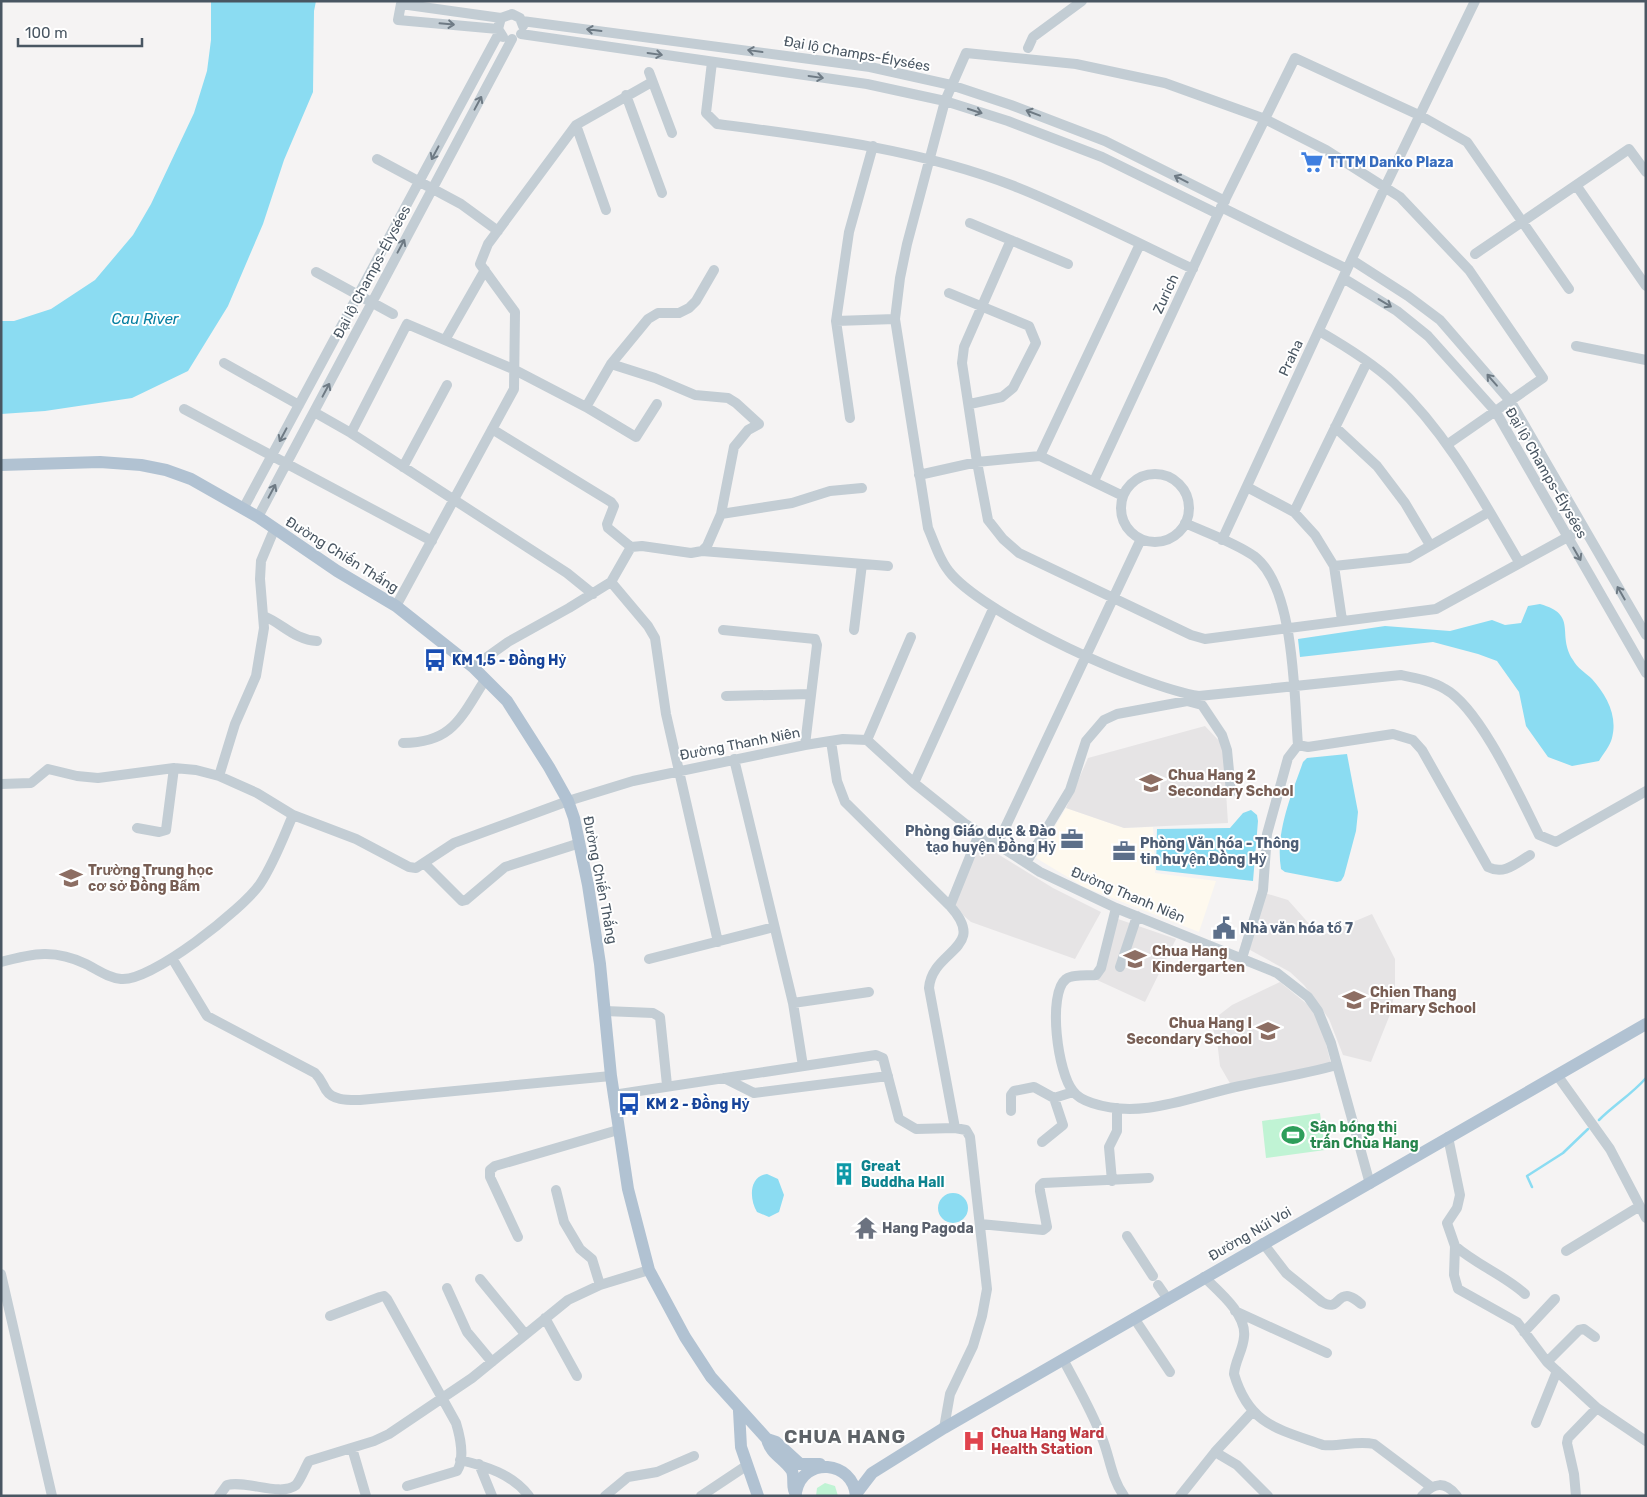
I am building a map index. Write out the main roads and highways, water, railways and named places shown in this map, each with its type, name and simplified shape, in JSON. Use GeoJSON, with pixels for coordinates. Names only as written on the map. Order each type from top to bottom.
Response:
{"type":"FeatureCollection","features":[{"type":"Feature","properties":{"kind":"main road","name":"Đường Chiến Thắng"},"geometry":{"type":"LineString","coordinates":[[1,465],[100,462],[141,465],[166,470],[191,479],[258,517],[274,530],[396,606],[473,667],[507,701],[526,729],[568,801],[580,843],[588,886],[605,1011],[618,1130],[628,1189],[649,1270],[685,1337],[711,1377],[739,1411],[767,1439],[771,1449],[792,1471],[796,1495]]}},
{"type":"Feature","properties":{"kind":"main road","name":"Đường Núi Voi"},"geometry":{"type":"LineString","coordinates":[[856,1495],[872,1474],[944,1428],[1064,1361],[1167,1298],[1370,1184],[1448,1137],[1646,1024]]}},
{"type":"Feature","properties":{"kind":"main road"},"geometry":{"type":"LineString","coordinates":[[739,1411],[741,1447],[746,1466],[758,1496]]}},
{"type":"Feature","properties":{"kind":"main road","name":"Đường Chiến Thắng"},"geometry":{"type":"LineString","coordinates":[[767,1439],[776,1442],[800,1464],[819,1463],[834,1468]]}},
{"type":"Feature","properties":{"kind":"main road"},"geometry":{"type":"LineString","coordinates":[[796,1495],[798,1484],[804,1475],[818,1467],[834,1468],[856,1475],[872,1474]]}},
{"type":"Feature","properties":{"kind":"main road"},"geometry":{"type":"LineString","coordinates":[[834,1468],[851,1479],[856,1495]]}},
{"type":"Feature","properties":{"kind":"water","name":"Cau River"},"geometry":{"type":"Polygon","coordinates":[[[211,1],[316,1],[314,11],[313,92],[284,160],[263,224],[228,306],[188,371],[132,398],[45,411],[1,414],[1,321],[14,321],[51,309],[95,280],[133,235],[151,204],[194,113],[207,71],[211,40],[211,1]]]}},
{"type":"Feature","properties":{"kind":"water"},"geometry":{"type":"Polygon","coordinates":[[[1540,604],[1552,608],[1559,614],[1565,626],[1568,651],[1577,666],[1597,685],[1610,706],[1613,721],[1612,738],[1599,761],[1572,766],[1548,757],[1526,726],[1519,692],[1497,661],[1478,654],[1433,642],[1300,657],[1298,639],[1385,626],[1450,631],[1492,620],[1505,625],[1521,623],[1528,606],[1540,604]]]}},
{"type":"Feature","properties":{"kind":"water"},"geometry":{"type":"Polygon","coordinates":[[[1347,754],[1358,812],[1356,831],[1344,876],[1341,881],[1337,882],[1285,872],[1281,869],[1280,855],[1282,828],[1289,801],[1303,762],[1307,758],[1347,754]]]}},
{"type":"Feature","properties":{"kind":"water"},"geometry":{"type":"Polygon","coordinates":[[[1251,810],[1257,815],[1258,821],[1253,881],[1156,870],[1157,829],[1230,828],[1243,813],[1251,810]]]}},
{"type":"Feature","properties":{"kind":"water"},"geometry":{"type":"Polygon","coordinates":[[[767,1174],[778,1179],[784,1195],[779,1212],[769,1217],[757,1212],[752,1195],[754,1183],[761,1176],[767,1174]]]}},
{"type":"Feature","properties":{"kind":"water"},"geometry":{"type":"Polygon","coordinates":[[[953,1193],[964,1197],[968,1208],[964,1219],[953,1223],[942,1219],[938,1208],[942,1197],[953,1193]]]}},
{"type":"Feature","properties":{"kind":"waterway"},"geometry":{"type":"LineString","coordinates":[[1599,1120],[1646,1078]]}},
{"type":"Feature","properties":{"kind":"waterway"},"geometry":{"type":"LineString","coordinates":[[1532,1187],[1527,1176],[1563,1153],[1588,1129]]}},
{"type":"Feature","properties":{"kind":"place","name":"TTTM Danko Plaza"},"geometry":{"type":"Point","coordinates":[1312,162]}},
{"type":"Feature","properties":{"kind":"place","name":"KM 1,5 - Đồng Hỷ"},"geometry":{"type":"Point","coordinates":[435,660]}},
{"type":"Feature","properties":{"kind":"place","name":"Chua Hang 2 Secondary School"},"geometry":{"type":"Point","coordinates":[1151,783]}},
{"type":"Feature","properties":{"kind":"place","name":"Phòng Giáo dục & Đào tạo huyện Đồng Hỷ"},"geometry":{"type":"Point","coordinates":[1072,839]}},
{"type":"Feature","properties":{"kind":"place","name":"Phòng Văn hóa - Thông tin huyện Đồng Hỷ"},"geometry":{"type":"Point","coordinates":[1124,851]}},
{"type":"Feature","properties":{"kind":"place","name":"Trường Trung học cơ sở Đồng Bẩm"},"geometry":{"type":"Point","coordinates":[71,878]}},
{"type":"Feature","properties":{"kind":"place","name":"Nhà văn hóa tổ 7"},"geometry":{"type":"Point","coordinates":[1224,928]}},
{"type":"Feature","properties":{"kind":"place","name":"Chua Hang Kindergarten"},"geometry":{"type":"Point","coordinates":[1135,959]}},
{"type":"Feature","properties":{"kind":"place","name":"Chien Thang Primary School"},"geometry":{"type":"Point","coordinates":[1354,1000]}},
{"type":"Feature","properties":{"kind":"place","name":"Chua Hang I Secondary School"},"geometry":{"type":"Point","coordinates":[1268,1031]}},
{"type":"Feature","properties":{"kind":"place","name":"KM 2 - Đồng Hỷ"},"geometry":{"type":"Point","coordinates":[629,1104]}},
{"type":"Feature","properties":{"kind":"place","name":"Sân bóng thị trấn Chùa Hang"},"geometry":{"type":"Point","coordinates":[1293,1135]}},
{"type":"Feature","properties":{"kind":"place","name":"Great Buddha Hall"},"geometry":{"type":"Point","coordinates":[844,1174]}},
{"type":"Feature","properties":{"kind":"place","name":"Hang Pagoda"},"geometry":{"type":"Point","coordinates":[866,1228]}},
{"type":"Feature","properties":{"kind":"place","name":"Chua Hang Ward Health Station"},"geometry":{"type":"Point","coordinates":[974,1441]}},
{"type":"Feature","properties":{"kind":"district","name":"CHUA HANG"},"geometry":{"type":"Point","coordinates":[845,1436]}}]}
